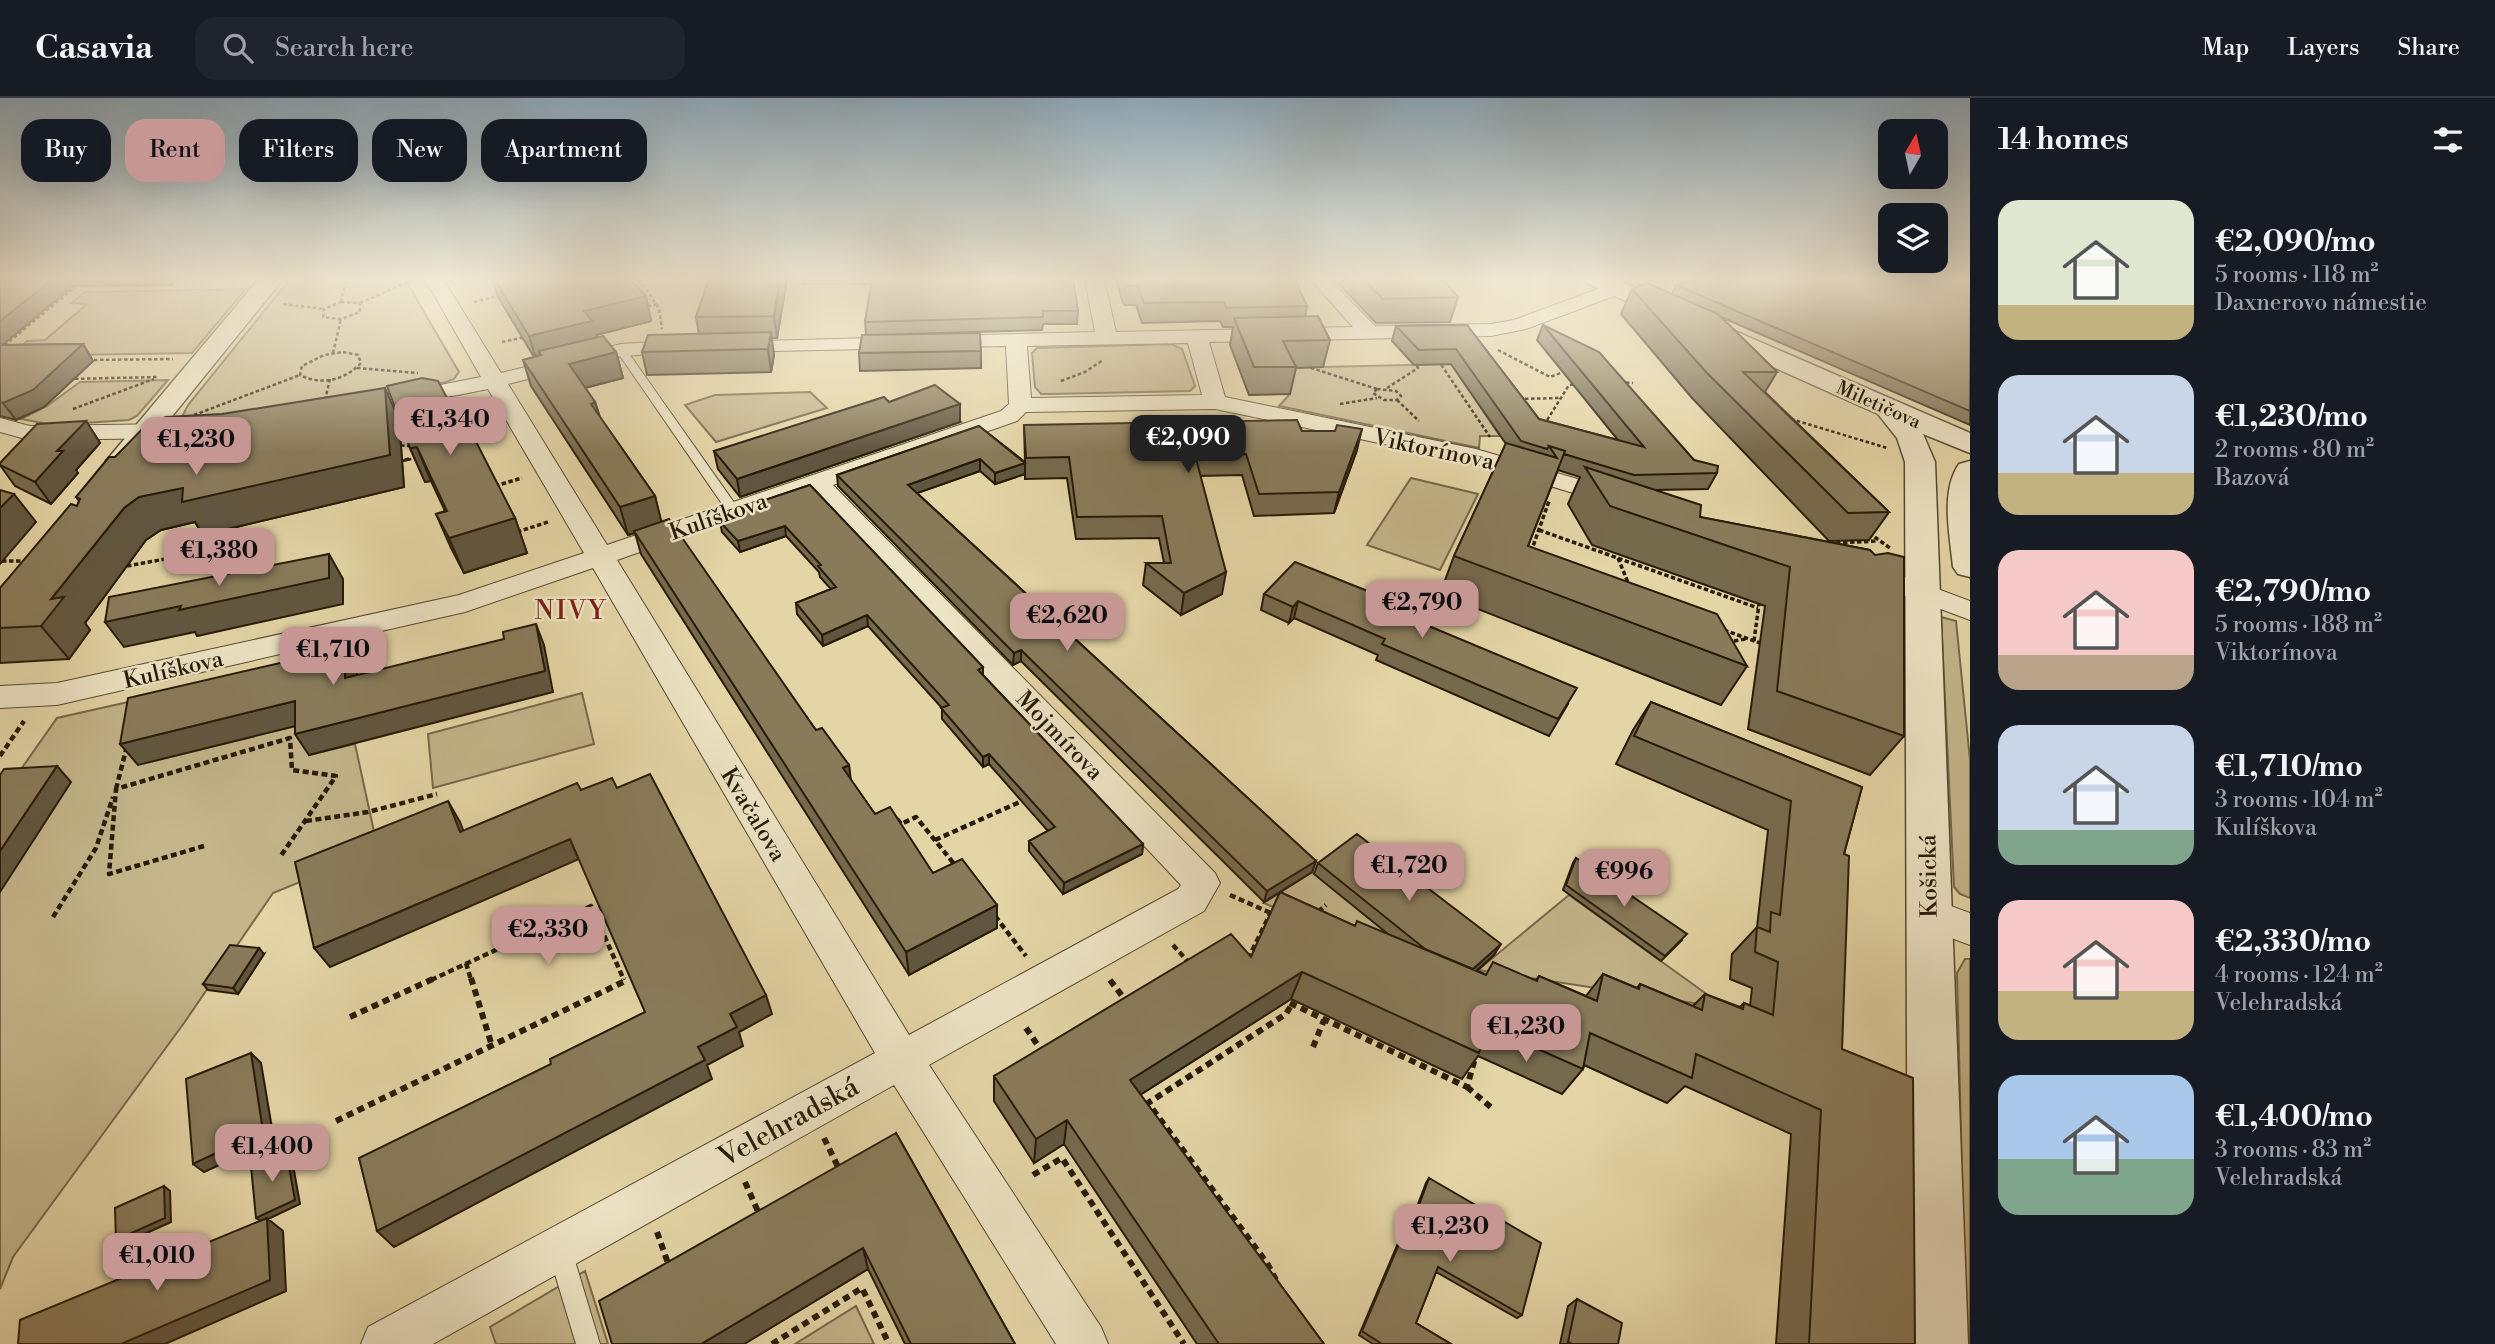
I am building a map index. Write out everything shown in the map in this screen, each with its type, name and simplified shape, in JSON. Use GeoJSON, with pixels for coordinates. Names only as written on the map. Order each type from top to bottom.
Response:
{"type":"FeatureCollection","features":[{"type":"Feature","properties":{"kind":"street"},"geometry":{"type":"LineString","coordinates":[[100,486],[145,431],[231,337]]}},
{"type":"Feature","properties":{"kind":"street","name":"Kvačalova"},"geometry":{"type":"LineString","coordinates":[[469,337],[901,1059],[1084,1344]]}},
{"type":"Feature","properties":{"kind":"street"},"geometry":{"type":"LineString","coordinates":[[1104,337],[1106,348]]}},
{"type":"Feature","properties":{"kind":"street"},"geometry":{"type":"LineString","coordinates":[[322,412],[495,381],[621,349],[1016,339],[1106,348],[1196,337]]}},
{"type":"Feature","properties":{"kind":"street"},"geometry":{"type":"LineString","coordinates":[[1197,337],[1215,402]]}},
{"type":"Feature","properties":{"kind":"street","name":"Miletičova"},"geometry":{"type":"LineString","coordinates":[[1727,337],[1970,446]]}},
{"type":"Feature","properties":{"kind":"street"},"geometry":{"type":"LineString","coordinates":[[1016,339],[1020,405]]}},
{"type":"Feature","properties":{"kind":"street","name":"Viktorínova"},"geometry":{"type":"LineString","coordinates":[[1020,405],[1215,402],[1483,447],[1639,505]]}},
{"type":"Feature","properties":{"kind":"street","name":"Kulíškova"},"geometry":{"type":"LineString","coordinates":[[0,698],[57,694],[455,605],[601,558],[1009,416],[1020,405]]}},
{"type":"Feature","properties":{"kind":"street"},"geometry":{"type":"LineString","coordinates":[[1888,408],[1911,437],[1907,456],[1942,448],[1970,446]]}},
{"type":"Feature","properties":{"kind":"street"},"geometry":{"type":"LineString","coordinates":[[0,425],[29,433],[145,431],[192,423]]}},
{"type":"Feature","properties":{"kind":"street","name":"Košická"},"geometry":{"type":"LineString","coordinates":[[1907,456],[1923,591],[1950,921],[1938,1344]]}},
{"type":"Feature","properties":{"kind":"street"},"geometry":{"type":"LineString","coordinates":[[1969,480],[1965,512],[1970,567]]}},
{"type":"Feature","properties":{"kind":"street","name":"Mojmírova"},"geometry":{"type":"LineString","coordinates":[[816,482],[1197,892]]}},
{"type":"Feature","properties":{"kind":"street"},"geometry":{"type":"LineString","coordinates":[[1882,578],[1923,591],[1970,611]]}},
{"type":"Feature","properties":{"kind":"street","name":"Velehradská"},"geometry":{"type":"LineString","coordinates":[[386,1344],[1197,892]]}},
{"type":"Feature","properties":{"kind":"lane"},"geometry":{"type":"LineString","coordinates":[[621,349],[734,511]]}},
{"type":"Feature","properties":{"kind":"lane"},"geometry":{"type":"LineString","coordinates":[[559,1248],[588,1344]]}},
{"type":"Feature","properties":{"kind":"path"},"geometry":{"type":"LineString","coordinates":[[0,349],[14,337]]}},
{"type":"Feature","properties":{"kind":"path"},"geometry":{"type":"LineString","coordinates":[[333,353],[337,337]]}},
{"type":"Feature","properties":{"kind":"path"},"geometry":{"type":"LineString","coordinates":[[502,342],[523,337]]}},
{"type":"Feature","properties":{"kind":"path"},"geometry":{"type":"LineString","coordinates":[[662,337],[664,347]]}},
{"type":"Feature","properties":{"kind":"path"},"geometry":{"type":"LineString","coordinates":[[1286,337],[1300,365],[1377,389],[1387,388],[1401,396],[1397,400],[1388,401],[1373,393],[1377,389]]}},
{"type":"Feature","properties":{"kind":"path"},"geometry":{"type":"LineString","coordinates":[[1387,388],[1418,368],[1398,337]]}},
{"type":"Feature","properties":{"kind":"path"},"geometry":{"type":"LineString","coordinates":[[1422,337],[1483,447],[1502,438]]}},
{"type":"Feature","properties":{"kind":"path"},"geometry":{"type":"LineString","coordinates":[[1491,346],[1550,377],[1568,370]]}},
{"type":"Feature","properties":{"kind":"path"},"geometry":{"type":"LineString","coordinates":[[1051,385],[1085,372],[1106,348]]}},
{"type":"Feature","properties":{"kind":"path"},"geometry":{"type":"LineString","coordinates":[[192,423],[300,375],[311,380],[330,379],[353,372],[361,363],[358,355],[333,353],[307,362],[302,366],[300,375]]}},
{"type":"Feature","properties":{"kind":"path"},"geometry":{"type":"LineString","coordinates":[[82,360],[178,359]]}},
{"type":"Feature","properties":{"kind":"path"},"geometry":{"type":"LineString","coordinates":[[69,410],[159,377]]}},
{"type":"Feature","properties":{"kind":"path"},"geometry":{"type":"LineString","coordinates":[[63,380],[168,377]]}},
{"type":"Feature","properties":{"kind":"path"},"geometry":{"type":"LineString","coordinates":[[322,412],[330,379]]}},
{"type":"Feature","properties":{"kind":"path"},"geometry":{"type":"LineString","coordinates":[[1609,382],[1633,383]]}},
{"type":"Feature","properties":{"kind":"path"},"geometry":{"type":"LineString","coordinates":[[1544,426],[1569,385],[1580,383]]}},
{"type":"Feature","properties":{"kind":"path"},"geometry":{"type":"LineString","coordinates":[[1509,399],[1560,398]]}},
{"type":"Feature","properties":{"kind":"path"},"geometry":{"type":"LineString","coordinates":[[1789,419],[1907,456]]}},
{"type":"Feature","properties":{"kind":"path"},"geometry":{"type":"LineString","coordinates":[[388,444],[409,446],[418,457],[388,464]]}},
{"type":"Feature","properties":{"kind":"path"},"geometry":{"type":"LineString","coordinates":[[494,486],[522,478]]}},
{"type":"Feature","properties":{"kind":"path"},"geometry":{"type":"LineString","coordinates":[[1529,560],[1552,494]]}},
{"type":"Feature","properties":{"kind":"path"},"geometry":{"type":"LineString","coordinates":[[517,532],[548,522]]}},
{"type":"Feature","properties":{"kind":"path"},"geometry":{"type":"LineString","coordinates":[[1539,530],[1758,606],[1757,642],[1722,630]]}},
{"type":"Feature","properties":{"kind":"path"},"geometry":{"type":"LineString","coordinates":[[1868,532],[1894,550]]}},
{"type":"Feature","properties":{"kind":"path"},"geometry":{"type":"LineString","coordinates":[[1824,544],[1878,541]]}},
{"type":"Feature","properties":{"kind":"path"},"geometry":{"type":"LineString","coordinates":[[127,566],[214,550]]}},
{"type":"Feature","properties":{"kind":"path"},"geometry":{"type":"LineString","coordinates":[[1618,558],[1630,588]]}},
{"type":"Feature","properties":{"kind":"path"},"geometry":{"type":"LineString","coordinates":[[2,561],[21,561]]}},
{"type":"Feature","properties":{"kind":"path"},"geometry":{"type":"LineString","coordinates":[[368,679],[379,675],[377,639]]}},
{"type":"Feature","properties":{"kind":"path"},"geometry":{"type":"LineString","coordinates":[[1722,643],[1747,639]]}},
{"type":"Feature","properties":{"kind":"path"},"geometry":{"type":"LineString","coordinates":[[0,755],[29,715]]}},
{"type":"Feature","properties":{"kind":"path"},"geometry":{"type":"LineString","coordinates":[[53,917],[96,848],[116,789],[129,735]]}},
{"type":"Feature","properties":{"kind":"path"},"geometry":{"type":"LineString","coordinates":[[116,789],[290,738],[292,770],[336,776],[280,857]]}},
{"type":"Feature","properties":{"kind":"path"},"geometry":{"type":"LineString","coordinates":[[116,789],[109,874],[204,846]]}},
{"type":"Feature","properties":{"kind":"path"},"geometry":{"type":"LineString","coordinates":[[306,821],[368,812],[437,794]]}},
{"type":"Feature","properties":{"kind":"path"},"geometry":{"type":"LineString","coordinates":[[934,840],[1023,801]]}},
{"type":"Feature","properties":{"kind":"path"},"geometry":{"type":"LineString","coordinates":[[897,819],[901,824],[916,817],[963,875]]}},
{"type":"Feature","properties":{"kind":"path"},"geometry":{"type":"LineString","coordinates":[[1197,892],[1281,917]]}},
{"type":"Feature","properties":{"kind":"path"},"geometry":{"type":"LineString","coordinates":[[1309,919],[1326,905]]}},
{"type":"Feature","properties":{"kind":"path"},"geometry":{"type":"LineString","coordinates":[[335,1121],[625,981],[591,906],[350,1017]]}},
{"type":"Feature","properties":{"kind":"path"},"geometry":{"type":"LineString","coordinates":[[989,908],[1031,962]]}},
{"type":"Feature","properties":{"kind":"path"},"geometry":{"type":"LineString","coordinates":[[1256,969],[1248,960],[1271,913]]}},
{"type":"Feature","properties":{"kind":"path"},"geometry":{"type":"LineString","coordinates":[[1167,939],[1192,966]]}},
{"type":"Feature","properties":{"kind":"path"},"geometry":{"type":"LineString","coordinates":[[466,963],[492,1046]]}},
{"type":"Feature","properties":{"kind":"path"},"geometry":{"type":"LineString","coordinates":[[1105,974],[1128,1004]]}},
{"type":"Feature","properties":{"kind":"path"},"geometry":{"type":"LineString","coordinates":[[1283,996],[1292,1004],[1324,1020],[1467,1087],[1493,1109]]}},
{"type":"Feature","properties":{"kind":"path"},"geometry":{"type":"LineString","coordinates":[[1279,1286],[1267,1263],[1148,1103],[1286,1014],[1292,1004]]}},
{"type":"Feature","properties":{"kind":"path"},"geometry":{"type":"LineString","coordinates":[[1313,1047],[1324,1020]]}},
{"type":"Feature","properties":{"kind":"path"},"geometry":{"type":"LineString","coordinates":[[1022,1021],[1044,1055]]}},
{"type":"Feature","properties":{"kind":"path"},"geometry":{"type":"LineString","coordinates":[[1467,1087],[1475,1057]]}},
{"type":"Feature","properties":{"kind":"path"},"geometry":{"type":"LineString","coordinates":[[821,1131],[843,1176]]}},
{"type":"Feature","properties":{"kind":"path"},"geometry":{"type":"LineString","coordinates":[[1033,1175],[1062,1158],[1184,1344]]}},
{"type":"Feature","properties":{"kind":"path"},"geometry":{"type":"LineString","coordinates":[[742,1175],[763,1222]]}},
{"type":"Feature","properties":{"kind":"path"},"geometry":{"type":"LineString","coordinates":[[654,1224],[672,1274]]}},
{"type":"Feature","properties":{"kind":"path"},"geometry":{"type":"LineString","coordinates":[[772,1344],[862,1288],[889,1344]]}},
{"type":"Feature","properties":{"kind":"shaded area"},"geometry":{"type":"Polygon","coordinates":[[[48,337],[205,337],[192,353],[11,356],[27,341],[45,340],[48,337]]]}},
{"type":"Feature","properties":{"kind":"shaded area"},"geometry":{"type":"Polygon","coordinates":[[[243,337],[439,337],[459,372],[454,379],[446,382],[324,405],[180,421],[188,405],[243,337]]]}},
{"type":"Feature","properties":{"kind":"shaded area"},"geometry":{"type":"Polygon","coordinates":[[[1171,344],[1182,349],[1195,386],[1190,391],[1041,394],[1035,387],[1032,353],[1037,348],[1171,344]]]}},
{"type":"Feature","properties":{"kind":"shaded area"},"geometry":{"type":"Polygon","coordinates":[[[1451,364],[1500,436],[1480,436],[1479,448],[1279,406],[1290,394],[1278,368],[1451,364]]]}},
{"type":"Feature","properties":{"kind":"shaded area"},"geometry":{"type":"Polygon","coordinates":[[[168,380],[137,416],[129,420],[54,425],[21,419],[47,406],[80,382],[168,380]]]}},
{"type":"Feature","properties":{"kind":"shaded area"},"geometry":{"type":"Polygon","coordinates":[[[810,392],[827,408],[716,442],[685,405],[715,395],[810,392]]]}},
{"type":"Feature","properties":{"kind":"shaded area"},"geometry":{"type":"Polygon","coordinates":[[[1411,478],[1478,494],[1440,570],[1367,545],[1411,478]]]}},
{"type":"Feature","properties":{"kind":"shaded area"},"geometry":{"type":"Polygon","coordinates":[[[1941,617],[1956,621],[1970,760],[1970,898],[1960,894],[1954,887],[1941,617]]]}},
{"type":"Feature","properties":{"kind":"shaded area"},"geometry":{"type":"Polygon","coordinates":[[[582,693],[594,744],[433,788],[428,734],[582,693]]]}},
{"type":"Feature","properties":{"kind":"shaded area"},"geometry":{"type":"Polygon","coordinates":[[[137,700],[308,723],[309,755],[355,744],[378,850],[273,893],[184,1023],[13,1257],[0,1289],[0,799],[57,718],[137,700]]]}},
{"type":"Feature","properties":{"kind":"shaded area"},"geometry":{"type":"Polygon","coordinates":[[[1312,872],[1456,989],[1264,903],[1312,872]]]}},
{"type":"Feature","properties":{"kind":"shaded area"},"geometry":{"type":"Polygon","coordinates":[[[1569,895],[1726,1008],[1478,970],[1569,895]]]}},
{"type":"Feature","properties":{"kind":"shaded area"},"geometry":{"type":"Polygon","coordinates":[[[1965,959],[1970,959],[1970,1344],[1965,1292],[1957,973],[1965,959]]]}},
{"type":"Feature","properties":{"kind":"shaded area"},"geometry":{"type":"Polygon","coordinates":[[[585,1271],[608,1344],[496,1344],[490,1327],[585,1271]]]}},
{"type":"Feature","properties":{"kind":"shaded area"},"geometry":{"type":"Polygon","coordinates":[[[856,1306],[874,1344],[795,1344],[856,1306]]]}},
{"type":"Feature","properties":{"kind":"building"},"geometry":{"type":"Polygon","coordinates":[[[604,337],[616,352],[569,364],[595,402],[591,404],[655,496],[620,507],[523,360],[541,355],[539,351],[604,337]]]}},
{"type":"Feature","properties":{"kind":"building"},"geometry":{"type":"Polygon","coordinates":[[[647,337],[770,337],[768,349],[642,352],[647,337]]]}},
{"type":"Feature","properties":{"kind":"building"},"geometry":{"type":"Polygon","coordinates":[[[862,337],[980,337],[981,351],[859,353],[862,337]]]}},
{"type":"Feature","properties":{"kind":"building"},"geometry":{"type":"Polygon","coordinates":[[[1242,337],[1329,337],[1330,340],[1283,341],[1296,367],[1254,367],[1242,337]]]}},
{"type":"Feature","properties":{"kind":"building"},"geometry":{"type":"Polygon","coordinates":[[[1407,337],[1476,337],[1539,419],[1644,447],[1553,337],[1568,337],[1599,352],[1694,460],[1718,466],[1717,473],[1634,475],[1564,454],[1565,451],[1549,446],[1547,449],[1521,441],[1456,349],[1419,350],[1407,337]]]}},
{"type":"Feature","properties":{"kind":"building"},"geometry":{"type":"Polygon","coordinates":[[[1675,337],[1742,337],[1777,372],[1743,372],[1889,512],[1848,513],[1706,372],[1675,337]]]}},
{"type":"Feature","properties":{"kind":"building"},"geometry":{"type":"Polygon","coordinates":[[[1798,337],[1970,337],[1970,411],[1798,337]]]}},
{"type":"Feature","properties":{"kind":"building"},"geometry":{"type":"Polygon","coordinates":[[[83,344],[33,390],[0,402],[0,345],[83,344]]]}},
{"type":"Feature","properties":{"kind":"building"},"geometry":{"type":"Polygon","coordinates":[[[422,378],[438,381],[447,398],[451,397],[515,518],[449,538],[436,514],[447,511],[417,447],[410,448],[387,386],[422,378]]]}},
{"type":"Feature","properties":{"kind":"building"},"geometry":{"type":"Polygon","coordinates":[[[935,385],[960,404],[737,479],[714,451],[884,397],[889,402],[935,385]]]}},
{"type":"Feature","properties":{"kind":"building"},"geometry":{"type":"Polygon","coordinates":[[[385,388],[390,455],[182,502],[183,488],[139,497],[124,508],[51,599],[64,597],[41,626],[0,628],[0,588],[71,504],[77,506],[80,499],[76,497],[109,457],[115,457],[148,423],[166,417],[222,414],[385,388]]]}},
{"type":"Feature","properties":{"kind":"building"},"geometry":{"type":"Polygon","coordinates":[[[1297,420],[1302,431],[1335,431],[1337,425],[1362,429],[1339,492],[1259,494],[1246,454],[1195,455],[1226,572],[1184,593],[1146,563],[1171,563],[1162,516],[1077,517],[1069,457],[1026,458],[1024,425],[1297,420]]]}},
{"type":"Feature","properties":{"kind":"building"},"geometry":{"type":"Polygon","coordinates":[[[86,421],[57,451],[63,451],[35,482],[0,465],[37,424],[86,421]]]}},
{"type":"Feature","properties":{"kind":"building"},"geometry":{"type":"Polygon","coordinates":[[[979,426],[1025,463],[995,473],[980,459],[908,485],[1316,861],[1267,891],[1021,650],[1014,653],[837,475],[979,426]]]}},
{"type":"Feature","properties":{"kind":"building"},"geometry":{"type":"Polygon","coordinates":[[[1506,443],[1557,458],[1549,446],[1565,451],[1528,546],[1717,614],[1747,666],[1454,556],[1506,443]]]}},
{"type":"Feature","properties":{"kind":"building"},"geometry":{"type":"Polygon","coordinates":[[[1585,467],[1701,505],[1700,517],[1870,550],[1875,555],[1888,553],[1904,557],[1904,736],[1777,691],[1790,567],[1610,506],[1585,467]]]}},
{"type":"Feature","properties":{"kind":"building"},"geometry":{"type":"Polygon","coordinates":[[[810,485],[983,667],[978,670],[1143,844],[1064,883],[1029,841],[1055,827],[989,754],[983,757],[941,708],[949,705],[867,615],[822,635],[796,603],[836,587],[818,566],[821,565],[785,526],[738,541],[720,522],[755,508],[753,504],[810,485]]]}},
{"type":"Feature","properties":{"kind":"building"},"geometry":{"type":"Polygon","coordinates":[[[0,490],[14,494],[0,508],[0,490]]]}},
{"type":"Feature","properties":{"kind":"building"},"geometry":{"type":"Polygon","coordinates":[[[669,519],[816,730],[822,728],[849,765],[843,768],[875,814],[890,807],[933,873],[962,859],[997,905],[906,952],[634,531],[669,519]]]}},
{"type":"Feature","properties":{"kind":"building"},"geometry":{"type":"Polygon","coordinates":[[[329,554],[329,578],[179,610],[181,606],[105,622],[109,597],[329,554]]]}},
{"type":"Feature","properties":{"kind":"building"},"geometry":{"type":"Polygon","coordinates":[[[1295,562],[1375,594],[1369,601],[1577,688],[1558,719],[1382,644],[1385,639],[1298,601],[1293,607],[1264,594],[1295,562]]]}},
{"type":"Feature","properties":{"kind":"building"},"geometry":{"type":"Polygon","coordinates":[[[536,624],[545,671],[295,734],[295,701],[120,744],[128,698],[345,648],[345,678],[504,639],[503,632],[536,624]]]}},
{"type":"Feature","properties":{"kind":"building"},"geometry":{"type":"Polygon","coordinates":[[[1651,702],[1862,787],[1844,854],[1849,856],[1842,1049],[1913,1078],[1915,1344],[1809,1344],[1821,1110],[1696,1054],[1692,1078],[1590,1033],[1583,1069],[1486,1026],[1479,1053],[1302,972],[1130,1080],[1324,1344],[1219,1344],[1067,1120],[1036,1139],[994,1076],[1231,934],[1251,957],[1280,892],[1355,926],[1357,921],[1486,975],[1493,962],[1537,981],[1539,976],[1597,1001],[1603,974],[1639,989],[1640,984],[1702,1010],[1705,994],[1743,1009],[1744,1003],[1773,1015],[1778,962],[1755,952],[1757,927],[1770,932],[1771,912],[1780,915],[1791,801],[1634,736],[1651,702]]]}},
{"type":"Feature","properties":{"kind":"building"},"geometry":{"type":"Polygon","coordinates":[[[57,766],[0,851],[0,775],[4,769],[57,766]]]}},
{"type":"Feature","properties":{"kind":"building"},"geometry":{"type":"Polygon","coordinates":[[[650,774],[766,995],[730,1014],[737,1027],[698,1047],[705,1060],[377,1231],[359,1158],[551,1064],[550,1059],[645,1012],[570,839],[314,948],[295,862],[448,801],[460,832],[577,783],[581,790],[612,778],[617,788],[650,774]]]}},
{"type":"Feature","properties":{"kind":"building"},"geometry":{"type":"Polygon","coordinates":[[[1357,834],[1501,944],[1473,969],[1425,949],[1318,863],[1357,834]]]}},
{"type":"Feature","properties":{"kind":"building"},"geometry":{"type":"Polygon","coordinates":[[[1576,858],[1687,934],[1665,956],[1566,885],[1576,858]]]}},
{"type":"Feature","properties":{"kind":"building"},"geometry":{"type":"Polygon","coordinates":[[[230,945],[259,948],[233,988],[203,984],[230,945]]]}},
{"type":"Feature","properties":{"kind":"building"},"geometry":{"type":"Polygon","coordinates":[[[251,1053],[263,1131],[193,1164],[186,1079],[251,1053]]]}},
{"type":"Feature","properties":{"kind":"building"},"geometry":{"type":"Polygon","coordinates":[[[896,1133],[1015,1344],[911,1344],[863,1248],[701,1344],[612,1344],[599,1301],[896,1133]]]}},
{"type":"Feature","properties":{"kind":"building"},"geometry":{"type":"Polygon","coordinates":[[[286,1150],[295,1200],[256,1218],[251,1166],[286,1150]]]}},
{"type":"Feature","properties":{"kind":"building"},"geometry":{"type":"Polygon","coordinates":[[[1429,1178],[1541,1243],[1522,1315],[1438,1267],[1416,1323],[1451,1344],[1382,1344],[1362,1331],[1413,1211],[1416,1213],[1429,1178]]]}},
{"type":"Feature","properties":{"kind":"building"},"geometry":{"type":"Polygon","coordinates":[[[164,1186],[165,1218],[116,1240],[115,1208],[164,1186]]]}},
{"type":"Feature","properties":{"kind":"building"},"geometry":{"type":"Polygon","coordinates":[[[267,1218],[270,1280],[121,1344],[18,1344],[20,1320],[267,1218]]]}},
{"type":"Feature","properties":{"kind":"building"},"geometry":{"type":"Polygon","coordinates":[[[1577,1299],[1622,1323],[1618,1344],[1568,1342],[1577,1299]]]}},
{"type":"Feature","properties":{"kind":"district","name":"NIVY"},"geometry":{"type":"Point","coordinates":[571,610]}}]}
